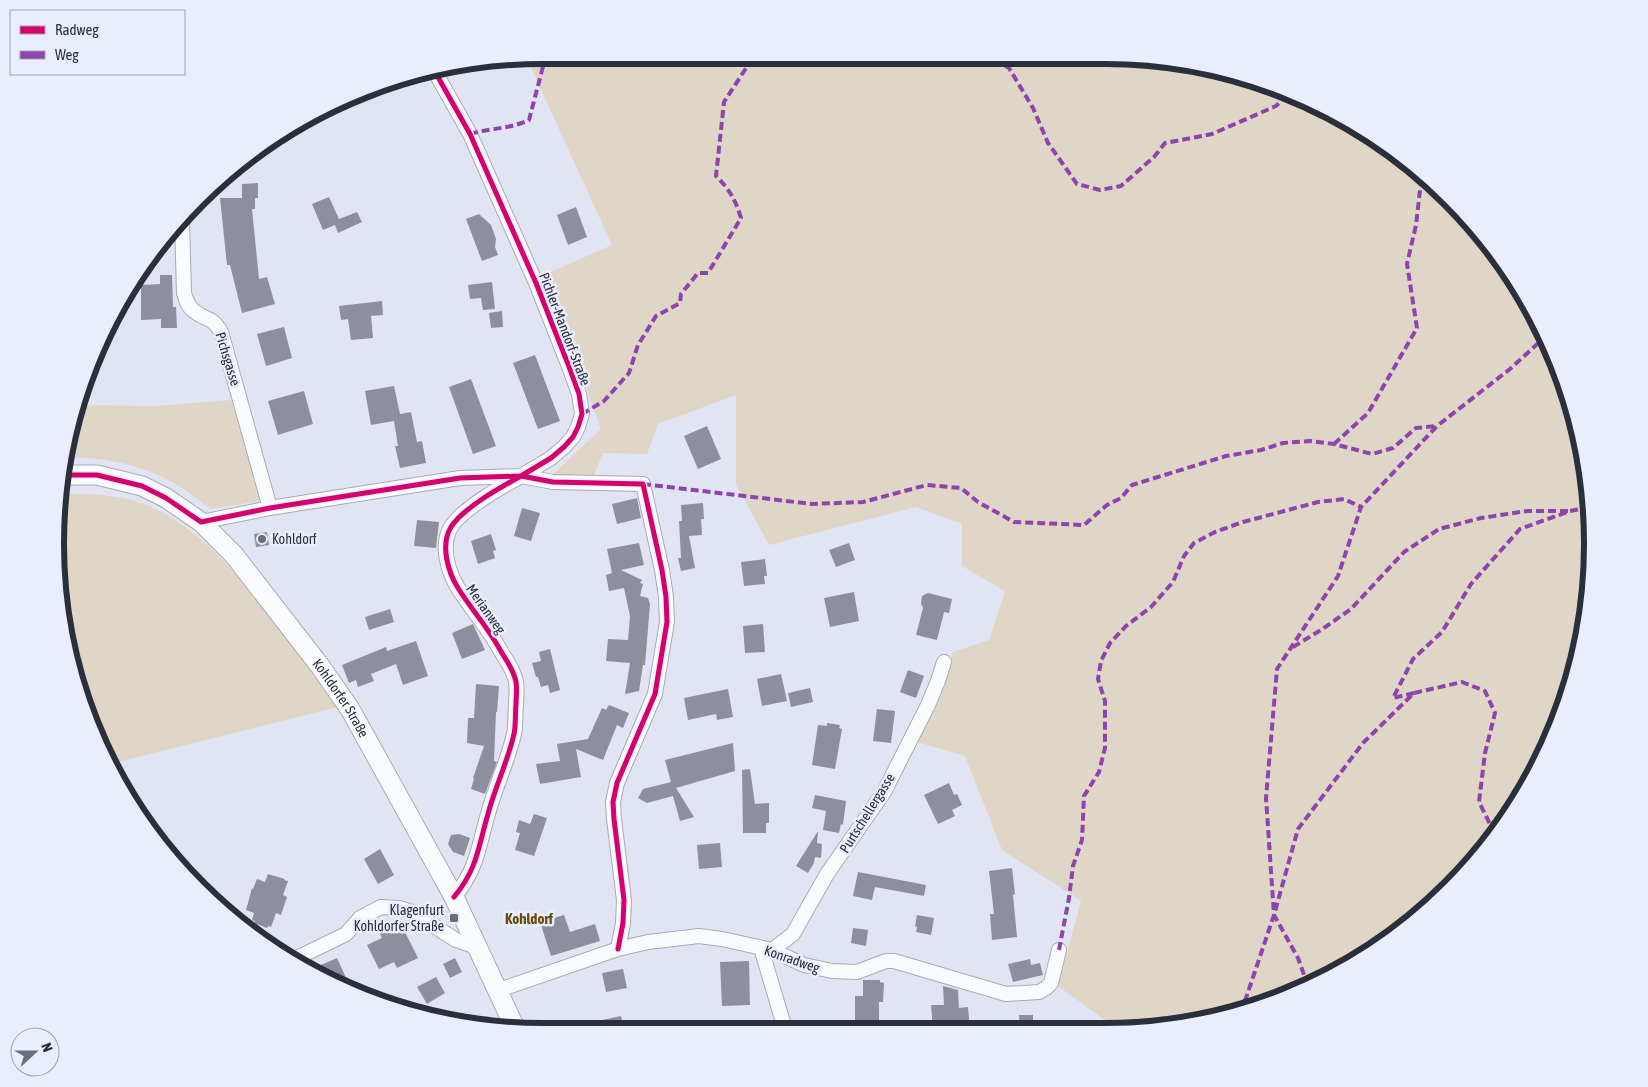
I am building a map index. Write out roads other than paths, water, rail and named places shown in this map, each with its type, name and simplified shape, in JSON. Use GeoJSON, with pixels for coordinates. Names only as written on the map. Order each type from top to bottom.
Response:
{"type":"FeatureCollection","features":[{"type":"Feature","properties":{"kind":"street","name":"Pichler-Mandorf-Straße"},"geometry":{"type":"LineString","coordinates":[[201,522],[270,508],[460,478],[521,476],[551,458],[573,436],[582,414],[579,394],[568,364],[470,134],[437,76]]}},
{"type":"Feature","properties":{"kind":"street","name":"Pichsgasse"},"geometry":{"type":"LineString","coordinates":[[182,228],[184,294],[188,304],[194,311],[211,319],[216,323],[221,332],[270,508]]}},
{"type":"Feature","properties":{"kind":"street","name":"Kohldorfer Straße"},"geometry":{"type":"LineString","coordinates":[[69,475],[97,475],[142,486],[166,498],[201,522],[234,555],[350,709],[454,897],[512,1022]]}},
{"type":"Feature","properties":{"kind":"street","name":"Merianweg"},"geometry":{"type":"LineString","coordinates":[[454,897],[465,884],[478,854],[488,813],[508,756],[514,732],[517,685],[514,675],[490,632],[458,589],[451,576],[446,555],[446,537],[452,526],[471,508],[521,476]]}},
{"type":"Feature","properties":{"kind":"street"},"geometry":{"type":"LineString","coordinates":[[521,476],[553,482],[643,484],[662,570],[667,622],[657,685],[655,694],[617,783],[613,802],[624,900],[623,923],[618,949]]}},
{"type":"Feature","properties":{"kind":"street","name":"Purtschellergasse"},"geometry":{"type":"LineString","coordinates":[[766,949],[793,934],[827,874],[884,792],[928,704],[944,662]]}},
{"type":"Feature","properties":{"kind":"street"},"geometry":{"type":"LineString","coordinates":[[300,957],[346,934],[360,918],[381,908],[399,908],[412,912],[456,940],[479,948]]}},
{"type":"Feature","properties":{"kind":"street","name":"Konradweg"},"geometry":{"type":"LineString","coordinates":[[499,990],[618,949],[648,942],[699,936],[766,949],[804,965],[832,971],[857,972],[886,961],[894,961],[1006,994],[1039,992],[1051,982],[1059,950]]}},
{"type":"Feature","properties":{"kind":"street"},"geometry":{"type":"LineString","coordinates":[[766,949],[784,1023]]}},
{"type":"Feature","properties":{"kind":"place","name":"Kohldorf"},"geometry":{"type":"Point","coordinates":[262,539]}},
{"type":"Feature","properties":{"kind":"place","name":"Klagenfurt Kohldorfer Straße"},"geometry":{"type":"Point","coordinates":[454,918]}},
{"type":"Feature","properties":{"kind":"district","name":"Kohldorf"},"geometry":{"type":"Point","coordinates":[529,918]}}]}
